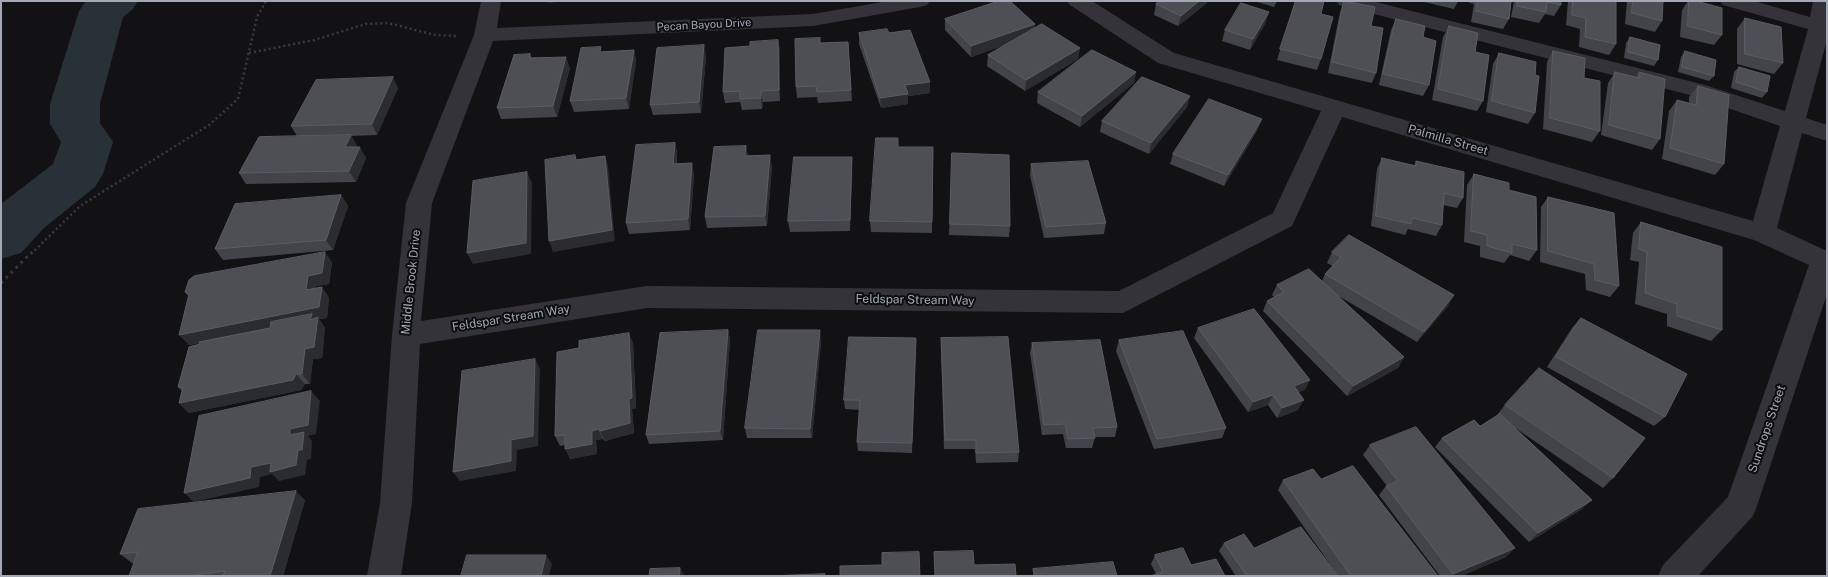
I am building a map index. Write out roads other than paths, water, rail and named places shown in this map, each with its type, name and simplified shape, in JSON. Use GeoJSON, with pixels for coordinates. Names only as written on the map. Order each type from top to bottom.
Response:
{"type":"FeatureCollection","features":[{"type":"Feature","properties":{"kind":"street","name":"Middle Brook Drive"},"geometry":{"type":"LineString","coordinates":[[384,576],[396,503],[406,335],[419,203],[485,35],[491,1]]}},
{"type":"Feature","properties":{"kind":"street","name":"Pecan Bayou Drive"},"geometry":{"type":"LineString","coordinates":[[485,35],[813,20],[865,7],[920,1]]}},
{"type":"Feature","properties":{"kind":"street","name":"Palmilla Street"},"geometry":{"type":"LineString","coordinates":[[1077,1],[1166,58],[1763,233],[1825,261]]}},
{"type":"Feature","properties":{"kind":"street"},"geometry":{"type":"LineString","coordinates":[[1346,1],[1697,90],[1827,133]]}},
{"type":"Feature","properties":{"kind":"street"},"geometry":{"type":"LineString","coordinates":[[1730,1],[1823,26]]}},
{"type":"Feature","properties":{"kind":"street"},"geometry":{"type":"LineString","coordinates":[[1763,233],[1823,26],[1823,1]]}},
{"type":"Feature","properties":{"kind":"street","name":"Feldspar Stream Way"},"geometry":{"type":"LineString","coordinates":[[406,335],[647,297],[1123,302],[1283,219],[1335,107]]}},
{"type":"Feature","properties":{"kind":"street","name":"Sundrops Street"},"geometry":{"type":"LineString","coordinates":[[1675,576],[1741,506],[1825,261]]}},
{"type":"Feature","properties":{"kind":"waterway"},"geometry":{"type":"LineString","coordinates":[[1,238],[25,214],[76,174],[87,142],[75,124],[75,104],[102,11],[116,1]]}}]}
